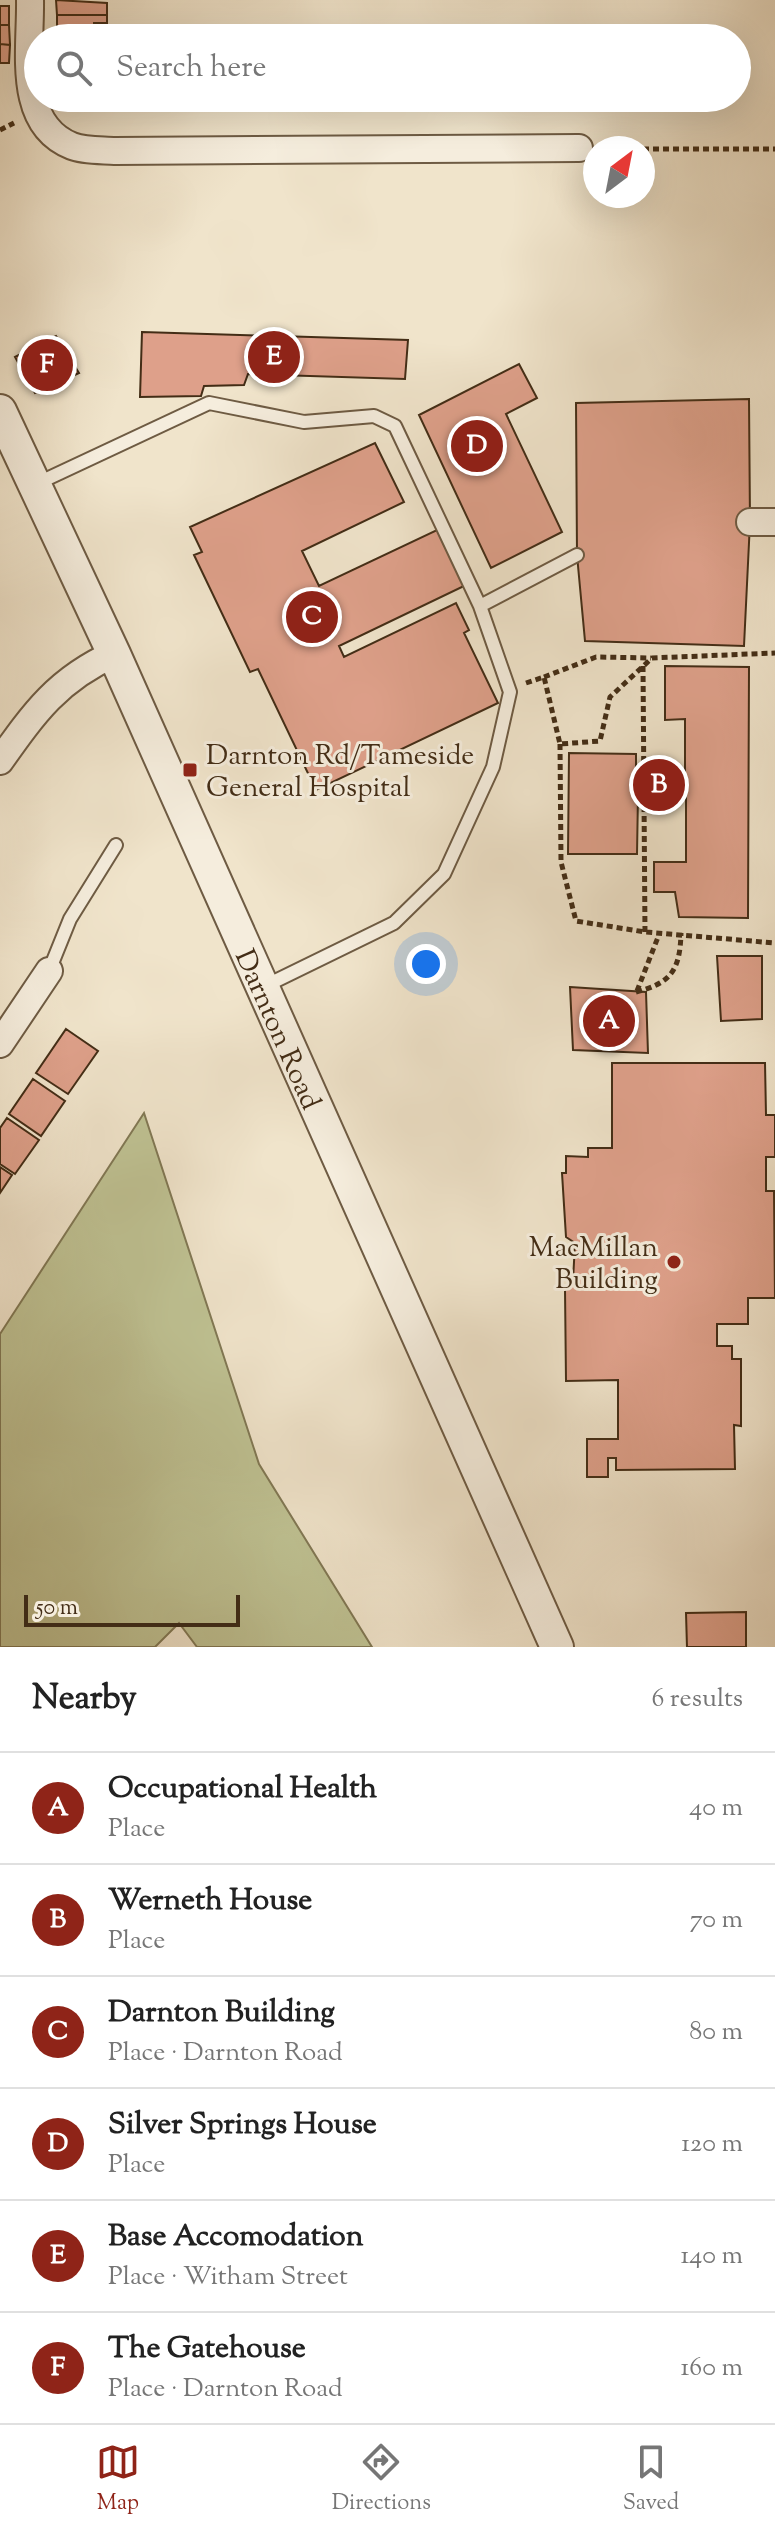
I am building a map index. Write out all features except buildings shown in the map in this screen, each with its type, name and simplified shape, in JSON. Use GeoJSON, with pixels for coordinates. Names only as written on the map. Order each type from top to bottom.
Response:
{"type":"FeatureCollection","features":[{"type":"Feature","properties":{"kind":"street"},"geometry":{"type":"LineString","coordinates":[[30,0],[30,24]]}},
{"type":"Feature","properties":{"kind":"street"},"geometry":{"type":"LineString","coordinates":[[35,112],[52,136],[74,147],[115,151],[579,148]]}},
{"type":"Feature","properties":{"kind":"street","name":"Darnton Road"},"geometry":{"type":"LineString","coordinates":[[0,411],[114,654],[557,1647]]}},
{"type":"Feature","properties":{"kind":"street"},"geometry":{"type":"LineString","coordinates":[[0,761],[57,687],[88,666],[114,654]]}},
{"type":"Feature","properties":{"kind":"street"},"geometry":{"type":"LineString","coordinates":[[0,1044],[49,971]]}},
{"type":"Feature","properties":{"kind":"lane"},"geometry":{"type":"LineString","coordinates":[[35,484],[209,403],[304,422],[374,416],[395,426],[480,606],[510,692],[493,767],[444,874],[394,923],[261,988]]}},
{"type":"Feature","properties":{"kind":"lane"},"geometry":{"type":"LineString","coordinates":[[480,606],[577,555]]}},
{"type":"Feature","properties":{"kind":"lane"},"geometry":{"type":"LineString","coordinates":[[49,971],[70,919],[116,845]]}},
{"type":"Feature","properties":{"kind":"path"},"geometry":{"type":"LineString","coordinates":[[655,149],[775,149]]}},
{"type":"Feature","properties":{"kind":"path"},"geometry":{"type":"LineString","coordinates":[[510,692],[538,677],[596,657],[775,653]]}},
{"type":"Feature","properties":{"kind":"path"},"geometry":{"type":"LineString","coordinates":[[560,744],[600,741],[610,697],[652,658]]}},
{"type":"Feature","properties":{"kind":"path"},"geometry":{"type":"LineString","coordinates":[[643,666],[645,932]]}},
{"type":"Feature","properties":{"kind":"path"},"geometry":{"type":"LineString","coordinates":[[544,677],[560,744],[561,862],[576,921],[645,932],[775,943]]}},
{"type":"Feature","properties":{"kind":"path"},"geometry":{"type":"LineString","coordinates":[[660,932],[636,992],[660,986],[680,960],[681,933]]}},
{"type":"Feature","properties":{"kind":"green space"},"geometry":{"type":"Polygon","coordinates":[[[144,1113],[259,1464],[372,1647],[197,1647],[179,1623],[155,1647],[0,1647],[0,1334],[144,1113]]]}},
{"type":"Feature","properties":{"kind":"place","name":"Base Accomodation"},"geometry":{"type":"Point","coordinates":[274,357]}},
{"type":"Feature","properties":{"kind":"place","name":"The Gatehouse"},"geometry":{"type":"Point","coordinates":[47,365]}},
{"type":"Feature","properties":{"kind":"place","name":"Silver Springs House"},"geometry":{"type":"Point","coordinates":[477,446]}},
{"type":"Feature","properties":{"kind":"place","name":"Darnton Building"},"geometry":{"type":"Point","coordinates":[312,617]}},
{"type":"Feature","properties":{"kind":"place","name":"Darnton Rd/Tameside General Hospital"},"geometry":{"type":"Point","coordinates":[190,770]}},
{"type":"Feature","properties":{"kind":"place","name":"Werneth House"},"geometry":{"type":"Point","coordinates":[659,785]}},
{"type":"Feature","properties":{"kind":"place","name":"Occupational Health"},"geometry":{"type":"Point","coordinates":[609,1021]}},
{"type":"Feature","properties":{"kind":"place","name":"MacMillan Building"},"geometry":{"type":"Point","coordinates":[674,1262]}}]}
